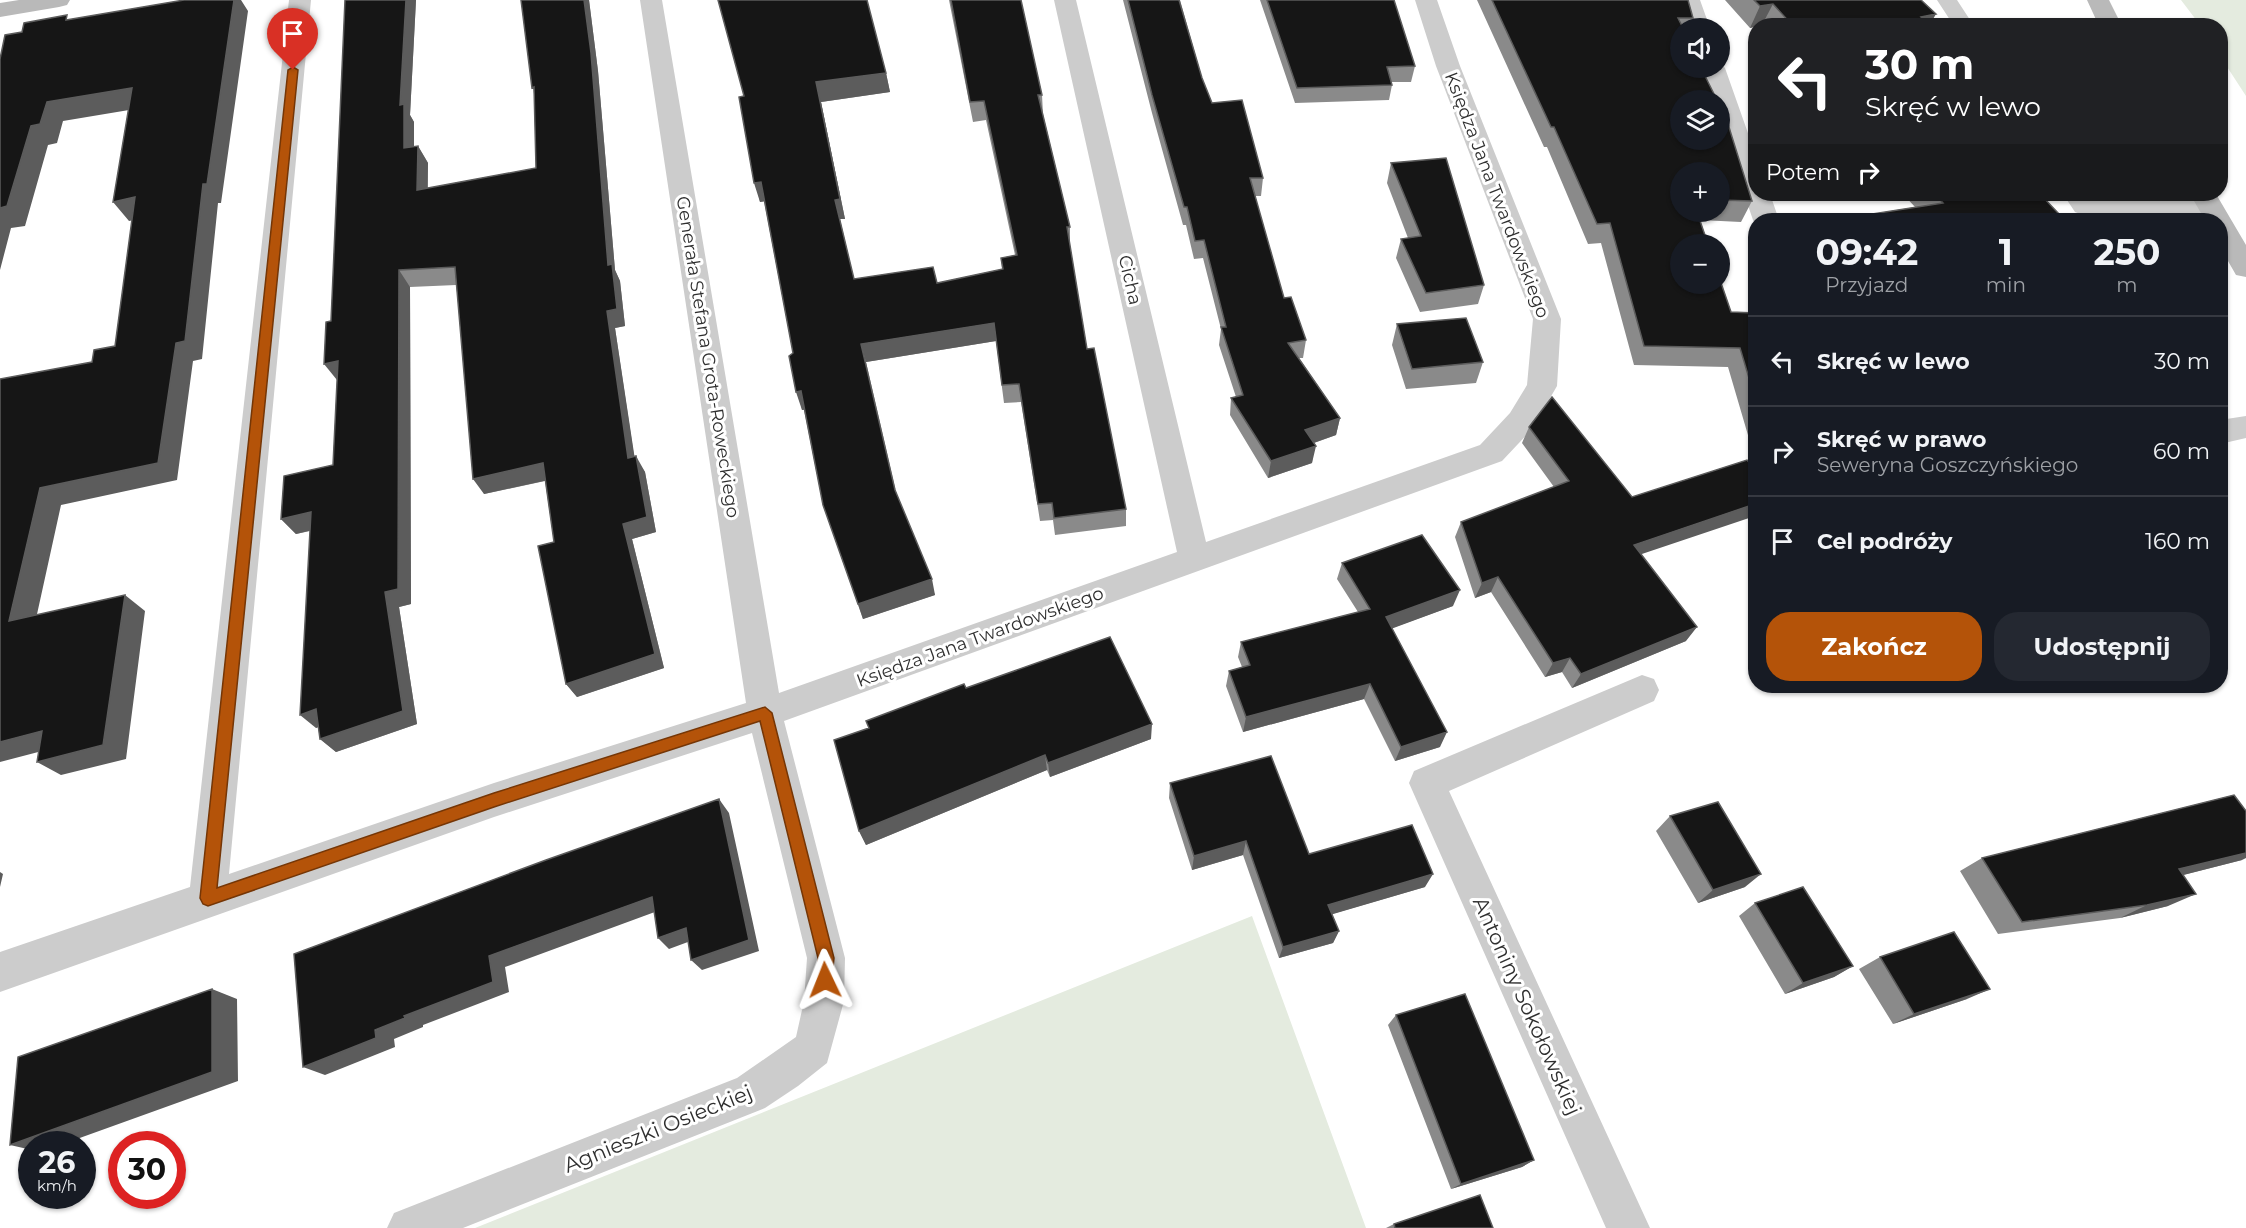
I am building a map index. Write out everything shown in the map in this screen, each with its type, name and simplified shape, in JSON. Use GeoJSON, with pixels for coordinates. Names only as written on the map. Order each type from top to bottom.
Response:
{"type":"FeatureCollection","features":[{"type":"Feature","properties":{"kind":"street"},"geometry":{"type":"LineString","coordinates":[[0,10],[59,0]]}},
{"type":"Feature","properties":{"kind":"street"},"geometry":{"type":"LineString","coordinates":[[208,898],[300,0]]}},
{"type":"Feature","properties":{"kind":"street","name":"Generała Stefana Grota-Roweckiego"},"geometry":{"type":"LineString","coordinates":[[651,0],[765,713],[826,958]]}},
{"type":"Feature","properties":{"kind":"street","name":"Cicha"},"geometry":{"type":"LineString","coordinates":[[1065,0],[1195,561]]}},
{"type":"Feature","properties":{"kind":"street","name":"Księdza Jana Twardowskiego"},"geometry":{"type":"LineString","coordinates":[[0,972],[494,800],[765,713],[1195,561],[1491,453],[1521,421],[1542,387],[1547,319],[1448,66],[1426,0]]}},
{"type":"Feature","properties":{"kind":"street"},"geometry":{"type":"LineString","coordinates":[[1689,0],[1695,18]]}},
{"type":"Feature","properties":{"kind":"street"},"geometry":{"type":"LineString","coordinates":[[2098,0],[2107,18]]}},
{"type":"Feature","properties":{"kind":"street"},"geometry":{"type":"LineString","coordinates":[[1716,78],[1748,169]]}},
{"type":"Feature","properties":{"kind":"street"},"geometry":{"type":"LineString","coordinates":[[2228,237],[2246,268]]}},
{"type":"Feature","properties":{"kind":"street"},"geometry":{"type":"LineString","coordinates":[[2228,430],[2246,427]]}},
{"type":"Feature","properties":{"kind":"street","name":"Antoniny Sokołowskiej"},"geometry":{"type":"LineString","coordinates":[[1628,1228],[1427,783],[1642,690]]}},
{"type":"Feature","properties":{"kind":"street","name":"Agnieszki Osieckiej"},"geometry":{"type":"LineString","coordinates":[[409,1228],[750,1094],[784,1072],[813,1049],[824,1001],[826,958]]}},
{"type":"Feature","properties":{"kind":"lane"},"geometry":{"type":"LineString","coordinates":[[1947,0],[1959,18]]}},
{"type":"Feature","properties":{"kind":"lane"},"geometry":{"type":"LineString","coordinates":[[2079,201],[2083,207],[2213,211]]}},
{"type":"Feature","properties":{"kind":"shaded area"},"geometry":{"type":"Polygon","coordinates":[[[2181,0],[2246,0],[2246,96],[2228,68],[2228,18],[2195,18],[2181,0]]]}},
{"type":"Feature","properties":{"kind":"shaded area"},"geometry":{"type":"Polygon","coordinates":[[[1252,916],[1366,1228],[475,1228],[1252,916]]]}},
{"type":"Feature","properties":{"kind":"building"},"geometry":{"type":"Polygon","coordinates":[[[184,0],[234,0],[207,184],[203,184],[185,341],[176,343],[158,463],[40,488],[9,621],[125,595],[103,745],[37,762],[42,731],[0,742],[0,379],[92,362],[94,350],[115,346],[135,197],[113,202],[132,88],[47,102],[40,124],[31,126],[7,206],[0,208],[0,59],[5,35],[22,32],[24,23],[67,15],[66,20],[184,0]]]}},
{"type":"Feature","properties":{"kind":"building"},"geometry":{"type":"Polygon","coordinates":[[[345,0],[406,0],[400,105],[404,104],[404,148],[418,146],[417,190],[536,168],[534,87],[532,88],[521,0],[584,0],[591,53],[608,265],[612,264],[617,309],[607,311],[628,458],[636,456],[647,517],[623,524],[655,654],[566,684],[538,546],[554,542],[543,463],[473,479],[455,267],[399,270],[398,589],[385,592],[403,711],[320,739],[316,709],[300,715],[311,512],[281,519],[284,476],[333,465],[338,361],[324,364],[326,322],[331,321],[345,0]]]}},
{"type":"Feature","properties":{"kind":"building"},"geometry":{"type":"Polygon","coordinates":[[[718,0],[867,0],[886,73],[816,82],[840,199],[835,200],[854,279],[933,267],[937,283],[1003,269],[1001,258],[1017,255],[984,101],[970,102],[951,0],[1021,0],[1042,95],[1038,95],[1070,227],[1067,227],[1087,349],[1094,348],[1126,509],[1054,518],[1052,503],[1038,504],[1019,384],[1002,385],[994,323],[861,344],[895,490],[932,579],[858,604],[823,505],[801,391],[796,392],[789,356],[793,353],[761,182],[754,183],[739,97],[744,96],[718,0]]]}},
{"type":"Feature","properties":{"kind":"building"},"geometry":{"type":"Polygon","coordinates":[[[1128,0],[1179,0],[1202,78],[1212,103],[1242,100],[1263,178],[1250,178],[1284,298],[1291,297],[1306,340],[1288,343],[1340,418],[1305,430],[1316,446],[1271,461],[1231,398],[1243,395],[1221,327],[1226,327],[1204,240],[1195,241],[1187,207],[1184,207],[1128,0]]]}},
{"type":"Feature","properties":{"kind":"building"},"geometry":{"type":"Polygon","coordinates":[[[1267,0],[1394,0],[1415,66],[1387,67],[1392,85],[1297,88],[1267,0]]]}},
{"type":"Feature","properties":{"kind":"building"},"geometry":{"type":"Polygon","coordinates":[[[1492,0],[1688,0],[1693,18],[1670,18],[1670,78],[1706,78],[1712,90],[1670,90],[1670,150],[1730,150],[1730,130],[1748,188],[1748,201],[1730,200],[1730,162],[1670,162],[1670,222],[1700,222],[1705,234],[1670,234],[1670,294],[1725,294],[1731,312],[1748,313],[1748,375],[1740,348],[1644,346],[1610,223],[1597,224],[1554,127],[1551,127],[1492,0]]]}},
{"type":"Feature","properties":{"kind":"building"},"geometry":{"type":"Polygon","coordinates":[[[1754,0],[1921,0],[1936,14],[1922,18],[1786,18],[1773,4],[1760,6],[1754,0]]]}},
{"type":"Feature","properties":{"kind":"building"},"geometry":{"type":"Polygon","coordinates":[[[1446,158],[1484,285],[1426,293],[1401,239],[1421,236],[1391,163],[1446,158]]]}},
{"type":"Feature","properties":{"kind":"building"},"geometry":{"type":"Polygon","coordinates":[[[1941,201],[2047,201],[2058,213],[1879,213],[1943,203],[1941,201]]]}},
{"type":"Feature","properties":{"kind":"building"},"geometry":{"type":"Polygon","coordinates":[[[1466,318],[1483,362],[1412,369],[1397,324],[1466,318]]]}},
{"type":"Feature","properties":{"kind":"building"},"geometry":{"type":"Polygon","coordinates":[[[1552,397],[1632,497],[1748,461],[1748,506],[1634,545],[1697,627],[1581,674],[1570,658],[1553,663],[1498,577],[1482,583],[1461,522],[1569,481],[1529,427],[1552,397]]]}},
{"type":"Feature","properties":{"kind":"building"},"geometry":{"type":"Polygon","coordinates":[[[1422,535],[1460,590],[1386,617],[1447,732],[1401,747],[1370,684],[1246,717],[1229,671],[1250,665],[1241,642],[1370,609],[1342,563],[1422,535]]]}},
{"type":"Feature","properties":{"kind":"building"},"geometry":{"type":"Polygon","coordinates":[[[1110,637],[1152,724],[1048,763],[1045,755],[859,831],[834,740],[869,728],[866,721],[964,684],[966,688],[1110,637]]]}},
{"type":"Feature","properties":{"kind":"building"},"geometry":{"type":"Polygon","coordinates":[[[1271,756],[1309,854],[1412,825],[1433,874],[1328,905],[1339,931],[1283,947],[1246,841],[1194,856],[1170,783],[1271,756]]]}},
{"type":"Feature","properties":{"kind":"building"},"geometry":{"type":"Polygon","coordinates":[[[2234,795],[2246,811],[2246,853],[2179,869],[2196,894],[2147,905],[2022,922],[1982,858],[2234,795]]]}},
{"type":"Feature","properties":{"kind":"building"},"geometry":{"type":"Polygon","coordinates":[[[719,799],[749,940],[691,960],[686,928],[658,938],[652,897],[489,956],[493,982],[404,1016],[405,1018],[375,1030],[376,1038],[303,1067],[294,954],[546,860],[719,799]]]}},
{"type":"Feature","properties":{"kind":"building"},"geometry":{"type":"Polygon","coordinates":[[[1718,802],[1761,874],[1713,890],[1670,816],[1718,802]]]}},
{"type":"Feature","properties":{"kind":"building"},"geometry":{"type":"Polygon","coordinates":[[[1803,887],[1853,966],[1803,983],[1755,903],[1803,887]]]}},
{"type":"Feature","properties":{"kind":"building"},"geometry":{"type":"Polygon","coordinates":[[[1954,932],[1990,989],[1914,1014],[1880,957],[1954,932]]]}},
{"type":"Feature","properties":{"kind":"building"},"geometry":{"type":"Polygon","coordinates":[[[212,989],[212,1072],[49,1131],[18,1131],[18,1142],[10,1145],[18,1057],[212,989]]]}},
{"type":"Feature","properties":{"kind":"building"},"geometry":{"type":"Polygon","coordinates":[[[1465,994],[1534,1160],[1461,1184],[1396,1015],[1465,994]]]}},
{"type":"Feature","properties":{"kind":"building"},"geometry":{"type":"Polygon","coordinates":[[[1480,1195],[1493,1228],[1395,1228],[1394,1224],[1480,1195]]]}},
{"type":"Feature","properties":{"kind":"route"},"geometry":{"type":"LineString","coordinates":[[293,70],[208,898],[494,800],[765,713],[826,958],[825,980]]}}]}
